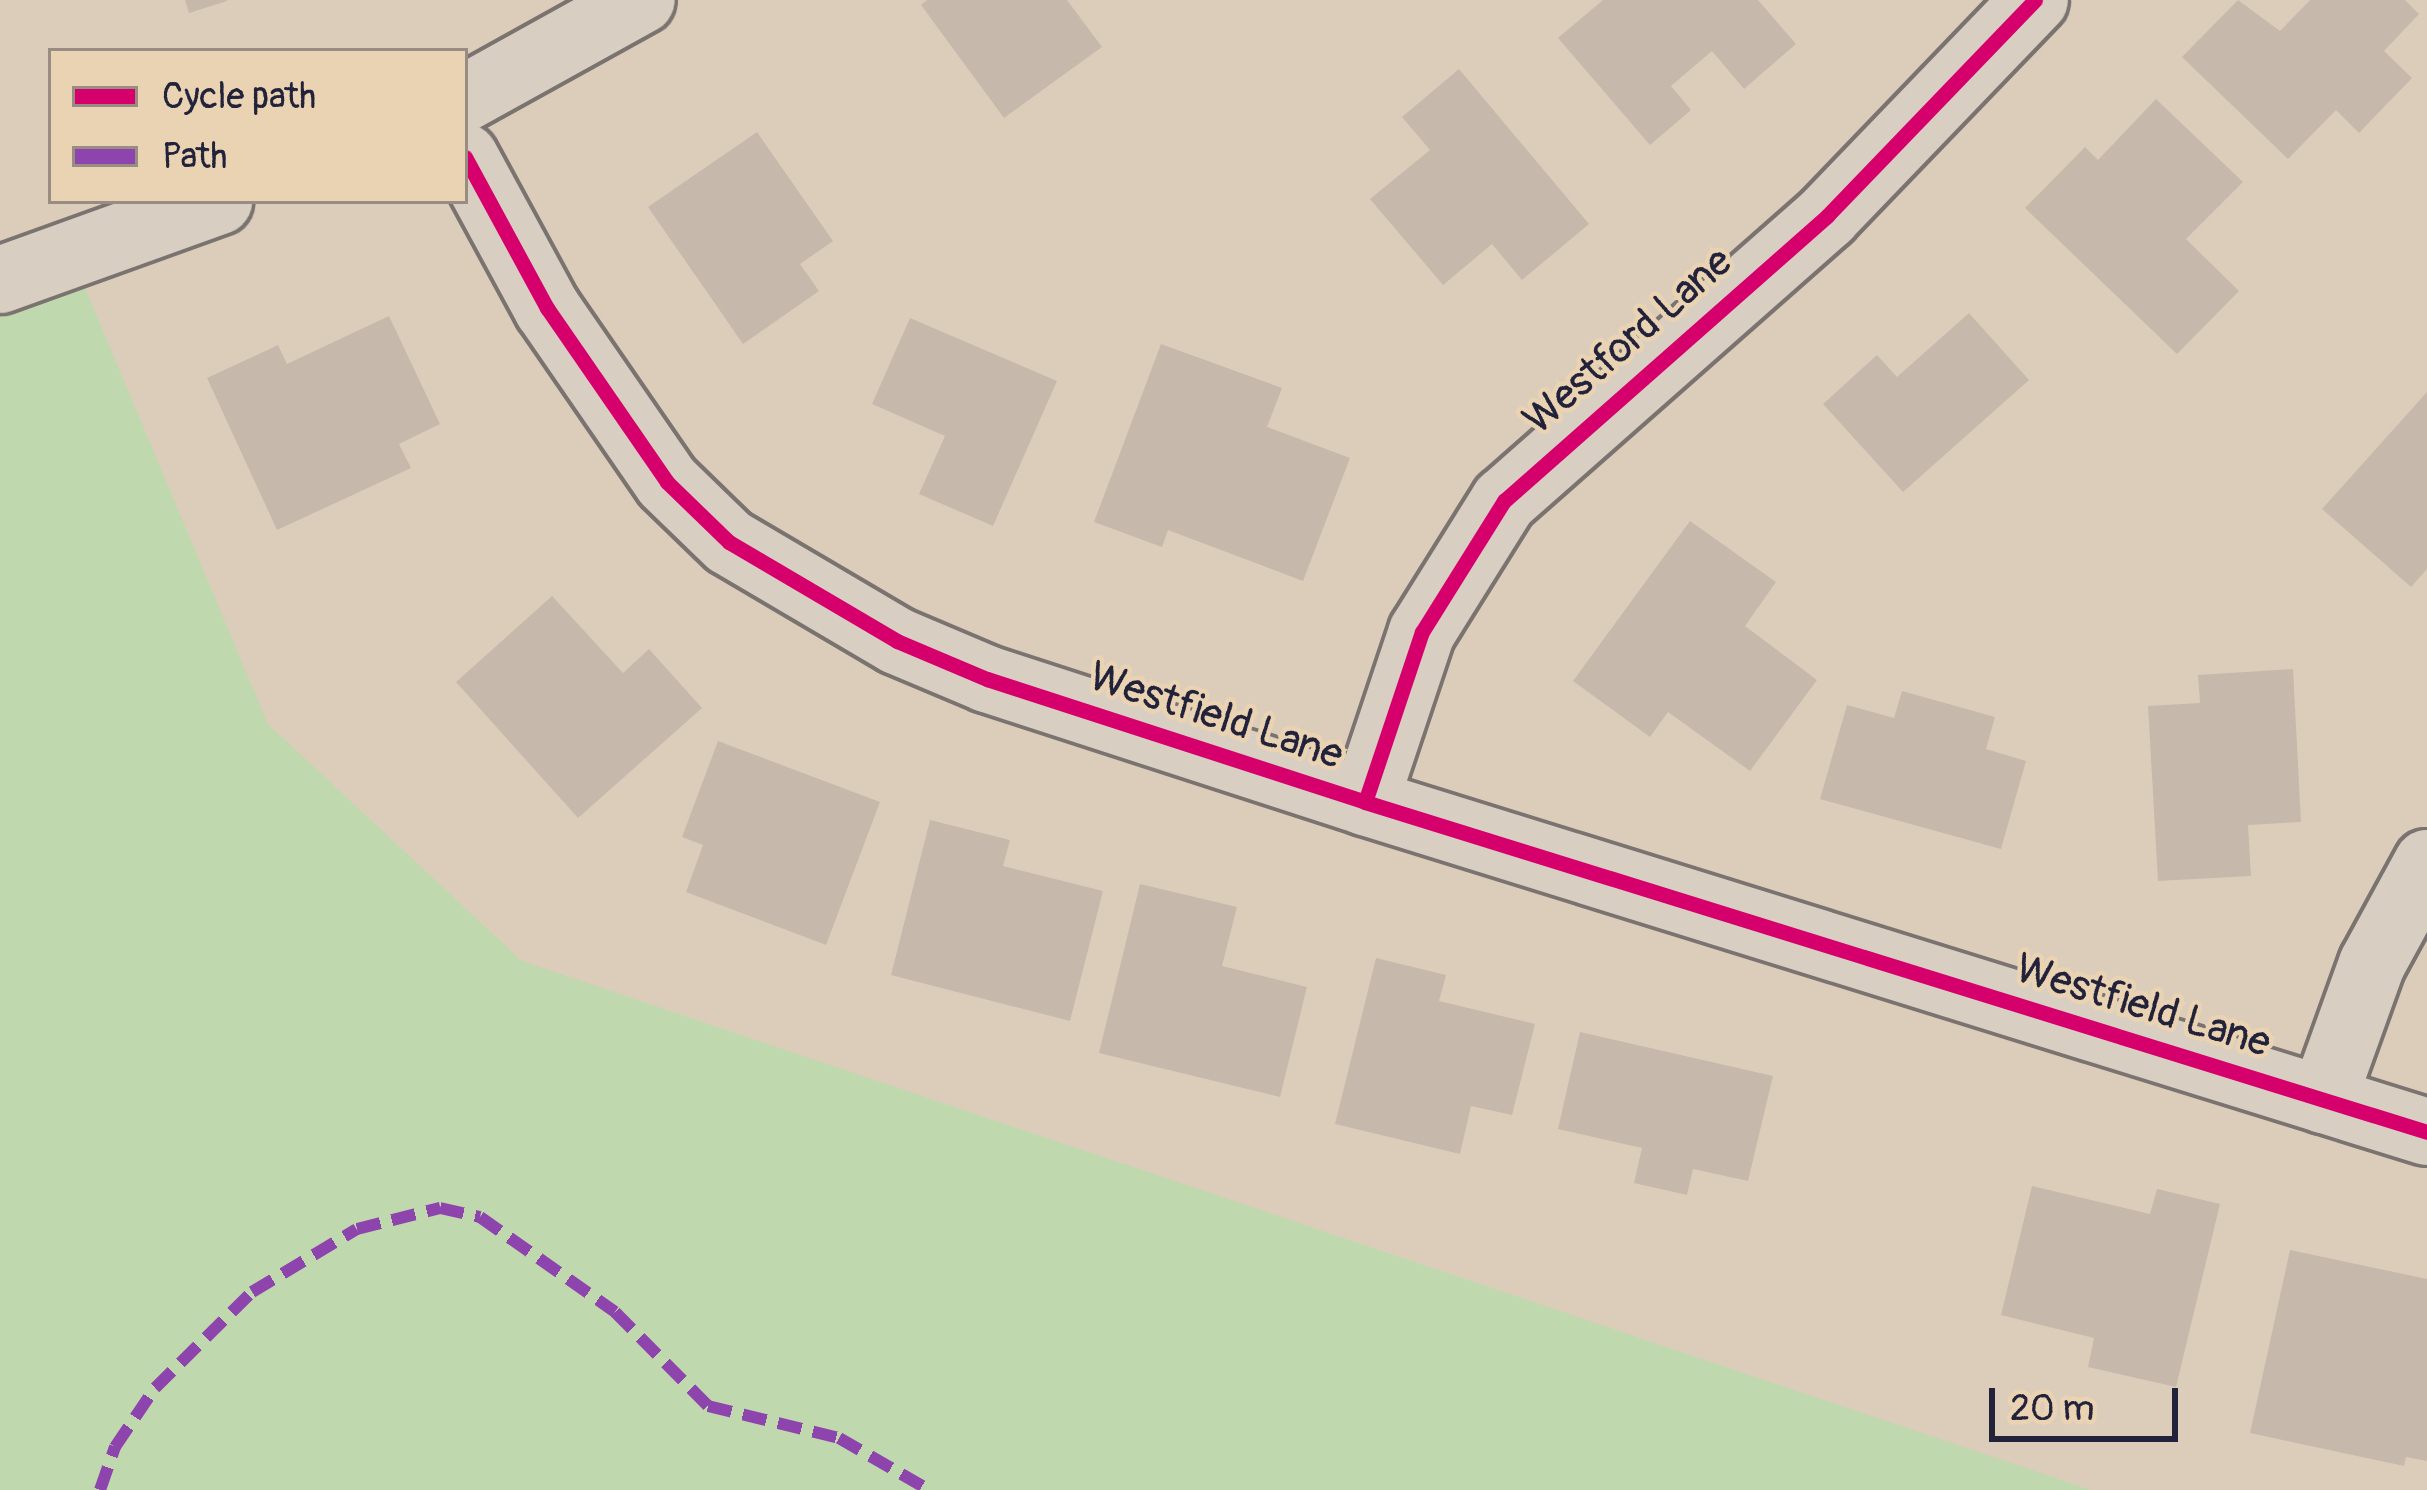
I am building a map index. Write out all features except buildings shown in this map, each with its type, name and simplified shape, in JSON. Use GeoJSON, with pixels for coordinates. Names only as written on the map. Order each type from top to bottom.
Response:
{"type":"FeatureCollection","features":[{"type":"Feature","properties":{"kind":"street"},"geometry":{"type":"LineString","coordinates":[[468,96],[642,0]]}},
{"type":"Feature","properties":{"kind":"street","name":"Westford Lane"},"geometry":{"type":"LineString","coordinates":[[1365,802],[1422,632],[1459,561],[1504,501],[1827,216],[2035,0]]}},
{"type":"Feature","properties":{"kind":"street","name":"Westfield Lane"},"geometry":{"type":"LineString","coordinates":[[468,162],[610,407],[667,482],[729,542],[798,590],[987,679],[1365,802],[2427,1132]]}},
{"type":"Feature","properties":{"kind":"street"},"geometry":{"type":"LineString","coordinates":[[0,280],[211,204]]}},
{"type":"Feature","properties":{"kind":"street"},"geometry":{"type":"LineString","coordinates":[[2323,1100],[2372,964],[2427,863]]}},
{"type":"Feature","properties":{"kind":"green space"},"geometry":{"type":"Polygon","coordinates":[[[83,283],[268,724],[522,961],[2091,1490],[0,1490],[0,312],[83,283]]]}},
{"type":"Feature","properties":{"kind":"marked path"},"geometry":{"type":"LineString","coordinates":[[100,1490],[115,1447],[155,1388],[252,1292],[357,1229],[440,1208],[480,1217],[615,1312],[708,1406],[839,1438],[929,1490]]}},
{"type":"Feature","properties":{"kind":"cycle path"},"geometry":{"type":"LineString","coordinates":[[1365,802],[1422,632],[1504,501],[1827,216],[2035,0]]}},
{"type":"Feature","properties":{"kind":"cycle path"},"geometry":{"type":"LineString","coordinates":[[468,163],[547,308],[667,482],[729,542],[897,641],[987,679],[1365,802],[2427,1132]]}}]}
